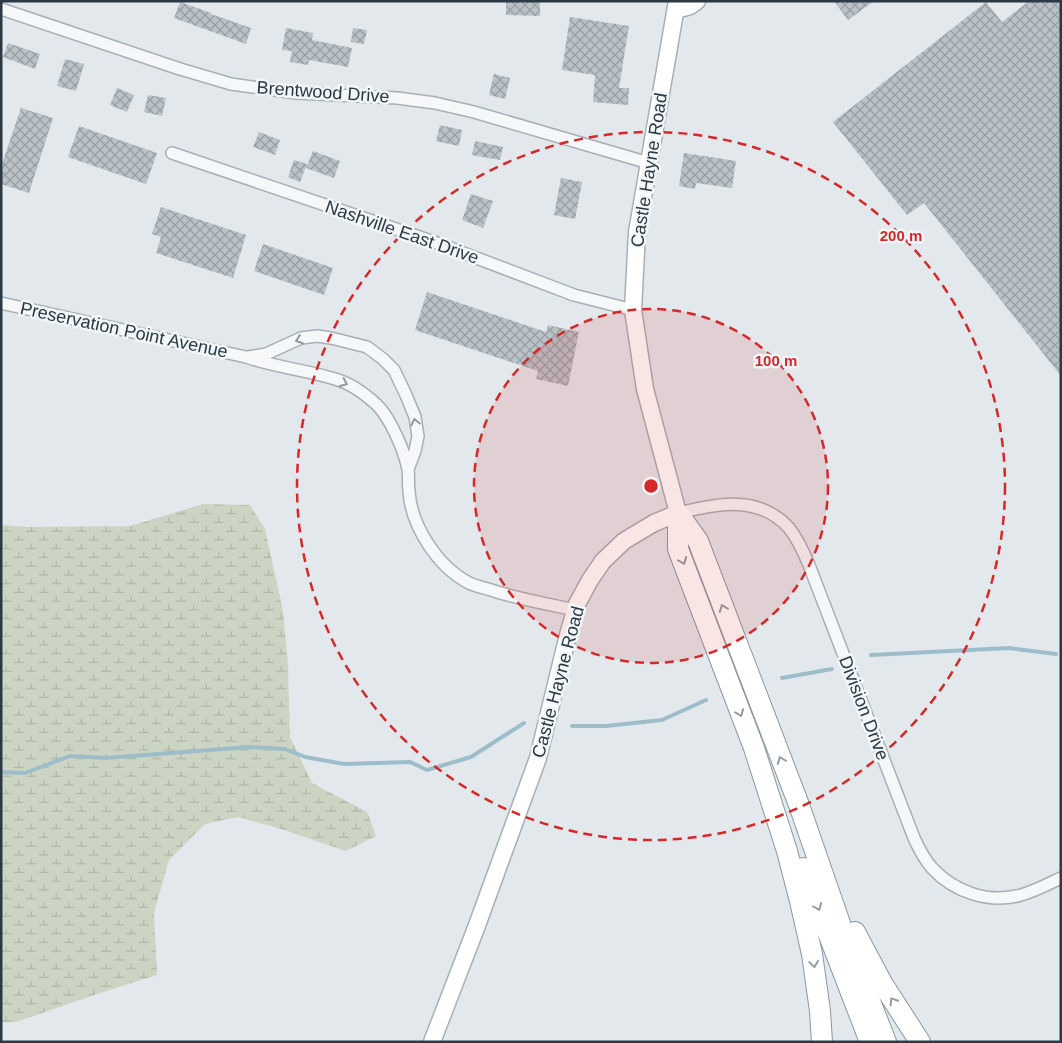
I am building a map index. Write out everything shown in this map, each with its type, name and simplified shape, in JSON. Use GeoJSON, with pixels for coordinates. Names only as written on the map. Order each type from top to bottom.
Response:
{"type":"FeatureCollection","features":[{"type":"Feature","properties":{"kind":"highway"},"geometry":{"type":"LineString","coordinates":[[678,513],[678,549],[754,748],[787,851],[812,954],[820,1011],[822,1042]]}},
{"type":"Feature","properties":{"kind":"highway"},"geometry":{"type":"LineString","coordinates":[[678,513],[698,541],[799,806],[843,932],[886,1042]]}},
{"type":"Feature","properties":{"kind":"highway"},"geometry":{"type":"LineString","coordinates":[[754,748],[775,795],[870,1042]]}},
{"type":"Feature","properties":{"kind":"highway"},"geometry":{"type":"LineString","coordinates":[[799,806],[853,929],[882,983],[920,1042]]}},
{"type":"Feature","properties":{"kind":"main road"},"geometry":{"type":"LineString","coordinates":[[676,6],[690,6],[697,1]]}},
{"type":"Feature","properties":{"kind":"main road","name":"Castle Hayne Road"},"geometry":{"type":"LineString","coordinates":[[432,1042],[538,758],[577,604],[603,561],[624,541],[640,531],[678,513],[645,389],[633,310],[637,232],[676,6]]}},
{"type":"Feature","properties":{"kind":"street","name":"Brentwood Drive"},"geometry":{"type":"LineString","coordinates":[[1,9],[180,70],[232,84],[296,93],[397,98],[435,103],[474,112],[649,163]]}},
{"type":"Feature","properties":{"kind":"street","name":"Nashville East Drive"},"geometry":{"type":"LineString","coordinates":[[172,152],[437,243],[574,295],[633,310]]}},
{"type":"Feature","properties":{"kind":"street","name":"Preservation Point Avenue"},"geometry":{"type":"LineString","coordinates":[[1,303],[246,357],[262,363],[334,379],[346,384],[378,405],[399,440],[408,469],[409,494],[415,522],[428,545],[452,572],[470,583],[500,593],[576,610]]}},
{"type":"Feature","properties":{"kind":"street","name":"Preservation Point Avenue"},"geometry":{"type":"LineString","coordinates":[[246,357],[266,354],[301,338],[317,336],[367,347],[383,358],[394,370],[415,417],[418,436],[408,469]]}},
{"type":"Feature","properties":{"kind":"street","name":"Division Drive"},"geometry":{"type":"LineString","coordinates":[[678,513],[726,504],[746,504],[774,515],[790,529],[801,546],[809,565],[914,838],[923,856],[932,868],[945,880],[960,889],[976,895],[992,897],[1008,897],[1022,894],[1061,878]]}},
{"type":"Feature","properties":{"kind":"green space"},"geometry":{"type":"Polygon","coordinates":[[[203,504],[250,505],[265,529],[283,611],[288,665],[290,737],[312,783],[367,812],[376,836],[346,851],[278,828],[238,817],[205,824],[169,860],[154,913],[157,975],[16,1022],[1,1022],[1,525],[28,527],[130,526],[203,504]]]}},
{"type":"Feature","properties":{"kind":"building"},"geometry":{"type":"Polygon","coordinates":[[[506,1],[540,1],[540,16],[506,15],[506,1]]]}},
{"type":"Feature","properties":{"kind":"building"},"geometry":{"type":"Polygon","coordinates":[[[834,1],[874,1],[848,20],[834,1]]]}},
{"type":"Feature","properties":{"kind":"building"},"geometry":{"type":"Polygon","coordinates":[[[1029,1],[1061,1],[1061,376],[924,203],[907,215],[833,122],[986,2],[1002,22],[1029,1]]]}},
{"type":"Feature","properties":{"kind":"building"},"geometry":{"type":"Polygon","coordinates":[[[180,2],[251,28],[246,44],[174,18],[180,2]]]}},
{"type":"Feature","properties":{"kind":"building"},"geometry":{"type":"Polygon","coordinates":[[[570,17],[629,26],[619,88],[629,88],[628,105],[593,102],[595,75],[562,70],[570,17]]]}},
{"type":"Feature","properties":{"kind":"building"},"geometry":{"type":"Polygon","coordinates":[[[286,28],[313,33],[312,40],[352,48],[348,67],[309,60],[308,65],[290,62],[292,51],[282,50],[286,28]]]}},
{"type":"Feature","properties":{"kind":"building"},"geometry":{"type":"Polygon","coordinates":[[[353,28],[367,30],[364,44],[351,42],[353,28]]]}},
{"type":"Feature","properties":{"kind":"building"},"geometry":{"type":"Polygon","coordinates":[[[8,43],[40,54],[35,69],[3,57],[8,43]]]}},
{"type":"Feature","properties":{"kind":"building"},"geometry":{"type":"Polygon","coordinates":[[[65,59],[84,64],[76,91],[57,86],[65,59]]]}},
{"type":"Feature","properties":{"kind":"building"},"geometry":{"type":"Polygon","coordinates":[[[494,74],[510,78],[505,99],[489,95],[494,74]]]}},
{"type":"Feature","properties":{"kind":"building"},"geometry":{"type":"Polygon","coordinates":[[[117,88],[134,95],[127,112],[110,105],[117,88]]]}},
{"type":"Feature","properties":{"kind":"building"},"geometry":{"type":"Polygon","coordinates":[[[148,95],[166,98],[162,116],[144,112],[148,95]]]}},
{"type":"Feature","properties":{"kind":"building"},"geometry":{"type":"Polygon","coordinates":[[[21,108],[53,118],[29,193],[1,184],[1,167],[21,108]]]}},
{"type":"Feature","properties":{"kind":"building"},"geometry":{"type":"Polygon","coordinates":[[[440,125],[462,130],[459,146],[436,141],[440,125]]]}},
{"type":"Feature","properties":{"kind":"building"},"geometry":{"type":"Polygon","coordinates":[[[79,126],[157,153],[146,184],[68,157],[79,126]]]}},
{"type":"Feature","properties":{"kind":"building"},"geometry":{"type":"Polygon","coordinates":[[[259,132],[280,140],[275,155],[253,147],[259,132]]]}},
{"type":"Feature","properties":{"kind":"building"},"geometry":{"type":"Polygon","coordinates":[[[475,141],[503,147],[500,160],[472,155],[475,141]]]}},
{"type":"Feature","properties":{"kind":"building"},"geometry":{"type":"Polygon","coordinates":[[[313,151],[340,161],[334,178],[306,168],[313,151]]]}},
{"type":"Feature","properties":{"kind":"building"},"geometry":{"type":"Polygon","coordinates":[[[684,153],[736,161],[732,188],[696,183],[695,189],[679,186],[684,153]]]}},
{"type":"Feature","properties":{"kind":"building"},"geometry":{"type":"Polygon","coordinates":[[[294,160],[307,164],[300,182],[288,177],[294,160]]]}},
{"type":"Feature","properties":{"kind":"building"},"geometry":{"type":"Polygon","coordinates":[[[561,178],[582,182],[575,219],[554,215],[561,178]]]}},
{"type":"Feature","properties":{"kind":"building"},"geometry":{"type":"Polygon","coordinates":[[[471,194],[493,201],[483,228],[462,220],[471,194]]]}},
{"type":"Feature","properties":{"kind":"building"},"geometry":{"type":"Polygon","coordinates":[[[161,207],[246,235],[233,278],[156,253],[161,237],[152,234],[161,207]]]}},
{"type":"Feature","properties":{"kind":"building"},"geometry":{"type":"Polygon","coordinates":[[[263,244],[333,268],[324,295],[254,271],[263,244]]]}},
{"type":"Feature","properties":{"kind":"building"},"geometry":{"type":"Polygon","coordinates":[[[427,292],[546,332],[548,325],[579,332],[568,386],[536,379],[538,371],[415,330],[427,292]]]}},
{"type":"Feature","properties":{"kind":"waterway"},"geometry":{"type":"LineString","coordinates":[[871,655],[1009,648],[1056,654]]}},
{"type":"Feature","properties":{"kind":"waterway"},"geometry":{"type":"LineString","coordinates":[[782,678],[832,669]]}},
{"type":"Feature","properties":{"kind":"waterway"},"geometry":{"type":"LineString","coordinates":[[572,726],[606,726],[662,720],[706,700]]}},
{"type":"Feature","properties":{"kind":"waterway"},"geometry":{"type":"LineString","coordinates":[[1,772],[25,773],[70,756],[106,758],[249,747],[285,749],[305,757],[344,764],[410,762],[427,770],[471,757],[524,723]]}}]}
